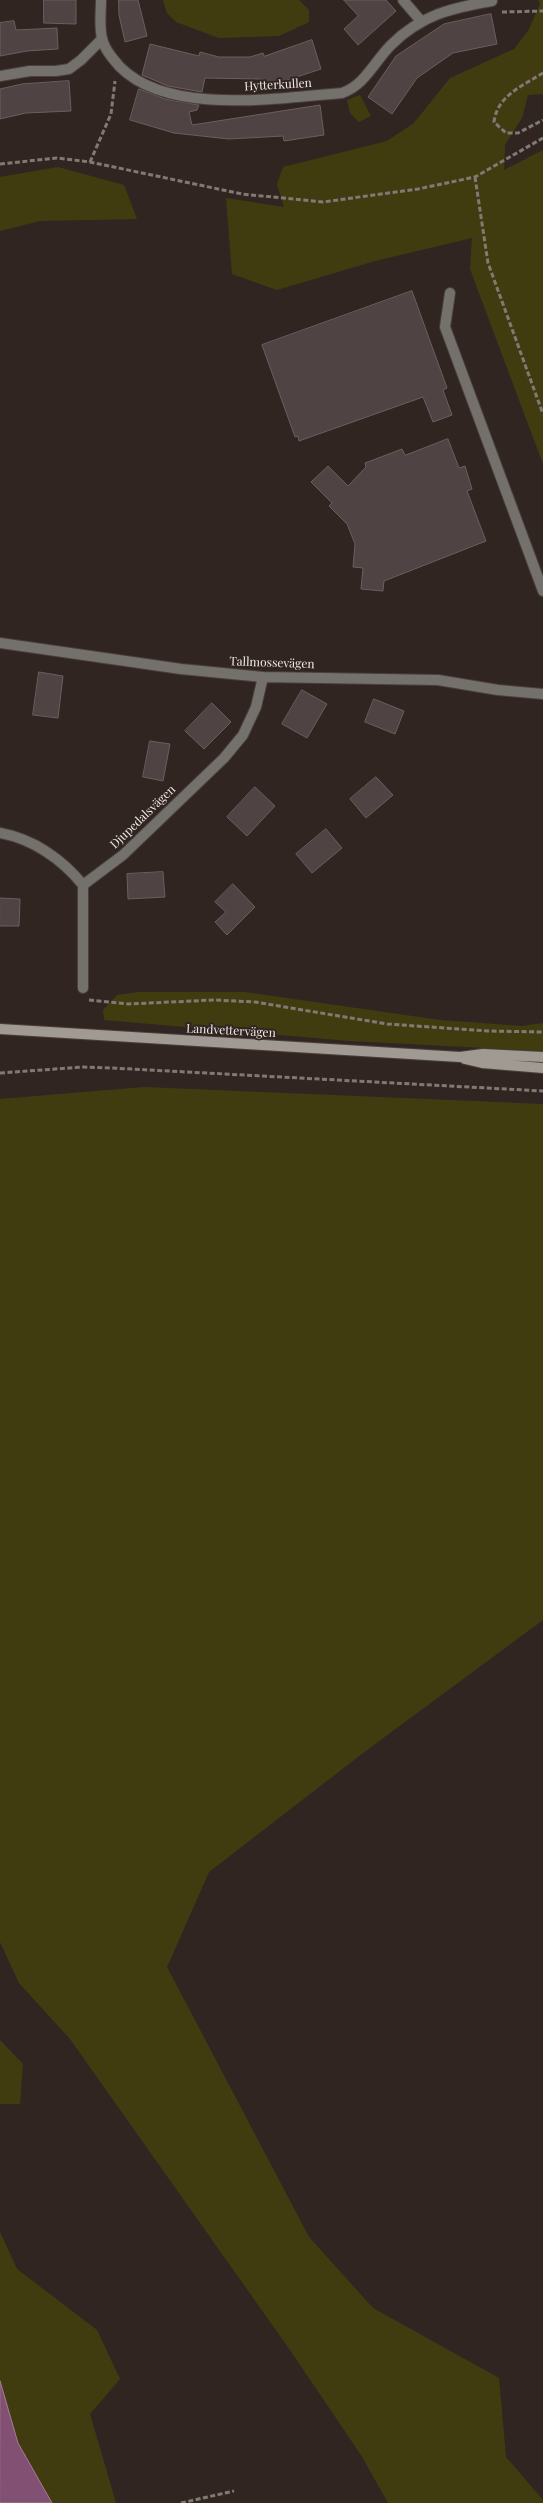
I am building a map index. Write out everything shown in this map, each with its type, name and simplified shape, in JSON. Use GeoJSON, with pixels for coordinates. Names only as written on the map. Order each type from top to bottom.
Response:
{"type":"FeatureCollection","features":[{"type":"Feature","properties":{"kind":"street"},"geometry":{"type":"LineString","coordinates":[[0,76],[69,68],[81,60],[102,39],[101,0]]}},
{"type":"Feature","properties":{"kind":"street"},"geometry":{"type":"LineString","coordinates":[[403,0],[421,21]]}},
{"type":"Feature","properties":{"kind":"street","name":"Hytterkullen"},"geometry":{"type":"LineString","coordinates":[[102,39],[117,63],[131,77],[155,90],[216,101],[342,93],[355,88],[391,45],[421,21],[458,6],[492,1]]}},
{"type":"Feature","properties":{"kind":"street"},"geometry":{"type":"LineString","coordinates":[[450,293],[445,327],[543,591]]}},
{"type":"Feature","properties":{"kind":"street","name":"Tallmossevägen"},"geometry":{"type":"LineString","coordinates":[[0,643],[181,669],[263,677],[438,680],[498,690],[543,694]]}},
{"type":"Feature","properties":{"kind":"street","name":"Djupedalsvägen"},"geometry":{"type":"LineString","coordinates":[[83,884],[123,856],[224,758],[243,735],[256,707],[263,677]]}},
{"type":"Feature","properties":{"kind":"street"},"geometry":{"type":"LineString","coordinates":[[0,832],[23,839],[47,852],[70,870],[83,884],[83,988]]}},
{"type":"Feature","properties":{"kind":"street","name":"Landvettervägen"},"geometry":{"type":"LineString","coordinates":[[0,1029],[460,1057],[483,1054],[543,1057]]}},
{"type":"Feature","properties":{"kind":"street","name":"Landvettervägen"},"geometry":{"type":"LineString","coordinates":[[460,1057],[482,1064],[543,1068]]}},
{"type":"Feature","properties":{"kind":"path"},"geometry":{"type":"LineString","coordinates":[[492,1],[500,12],[543,11]]}},
{"type":"Feature","properties":{"kind":"path"},"geometry":{"type":"LineString","coordinates":[[90,162],[111,114],[117,63]]}},
{"type":"Feature","properties":{"kind":"path"},"geometry":{"type":"LineString","coordinates":[[543,73],[502,100],[496,110],[494,122],[506,133],[518,133],[543,120]]}},
{"type":"Feature","properties":{"kind":"path"},"geometry":{"type":"LineString","coordinates":[[0,164],[57,158],[90,162],[242,194],[323,202],[418,189],[474,177],[543,138]]}},
{"type":"Feature","properties":{"kind":"path"},"geometry":{"type":"LineString","coordinates":[[474,177],[488,263],[543,414]]}},
{"type":"Feature","properties":{"kind":"path"},"geometry":{"type":"LineString","coordinates":[[83,988],[84,998],[108,1003],[214,1000],[255,1002],[387,1024],[488,1032],[543,1032]]}},
{"type":"Feature","properties":{"kind":"path"},"geometry":{"type":"LineString","coordinates":[[0,1073],[83,1067],[543,1091]]}},
{"type":"Feature","properties":{"kind":"path"},"geometry":{"type":"LineString","coordinates":[[181,2503],[234,2492]]}},
{"type":"Feature","properties":{"kind":"shaded area"},"geometry":{"type":"Polygon","coordinates":[[[163,0],[299,0],[309,10],[309,22],[279,36],[219,38],[176,22],[167,13],[163,0]]]}},
{"type":"Feature","properties":{"kind":"shaded area"},"geometry":{"type":"Polygon","coordinates":[[[538,0],[543,0],[543,94],[528,95],[522,118],[505,145],[504,170],[543,150],[543,464],[470,269],[472,238],[375,261],[277,290],[232,274],[226,198],[284,207],[277,184],[283,167],[387,141],[414,123],[450,78],[514,49],[528,31],[540,4],[538,0]]]}},
{"type":"Feature","properties":{"kind":"shaded area"},"geometry":{"type":"Polygon","coordinates":[[[360,95],[371,116],[359,122],[350,113],[347,100],[360,95]]]}},
{"type":"Feature","properties":{"kind":"shaded area"},"geometry":{"type":"Polygon","coordinates":[[[58,167],[124,185],[137,219],[40,221],[0,231],[0,177],[58,167]]]}},
{"type":"Feature","properties":{"kind":"shaded area"},"geometry":{"type":"Polygon","coordinates":[[[139,992],[245,992],[440,1020],[522,1026],[543,1023],[543,1051],[350,1041],[104,1020],[103,1010],[117,995],[139,992]]]}},
{"type":"Feature","properties":{"kind":"shaded area"},"geometry":{"type":"Polygon","coordinates":[[[144,1087],[543,1104],[543,1620],[367,1750],[209,1872],[167,1967],[309,2237],[373,2308],[499,2378],[506,2457],[543,2500],[543,2503],[388,2503],[361,2455],[290,2350],[70,2039],[19,1983],[0,1942],[0,1099],[144,1087]]]}},
{"type":"Feature","properties":{"kind":"shaded area"},"geometry":{"type":"Polygon","coordinates":[[[0,2040],[23,2064],[20,2104],[0,2104],[0,2040]]]}},
{"type":"Feature","properties":{"kind":"shaded area"},"geometry":{"type":"Polygon","coordinates":[[[0,2232],[17,2269],[97,2330],[120,2379],[90,2414],[116,2503],[52,2503],[18,2443],[0,2381],[0,2232]]]}},
{"type":"Feature","properties":{"kind":"shaded area"},"geometry":{"type":"Polygon","coordinates":[[[0,2381],[18,2443],[52,2503],[0,2503],[0,2381]]]}},
{"type":"Feature","properties":{"kind":"building"},"geometry":{"type":"Polygon","coordinates":[[[44,0],[76,0],[76,24],[44,23],[44,0]]]}},
{"type":"Feature","properties":{"kind":"building"},"geometry":{"type":"Polygon","coordinates":[[[119,0],[138,0],[147,36],[125,42],[119,15],[119,0]]]}},
{"type":"Feature","properties":{"kind":"building"},"geometry":{"type":"Polygon","coordinates":[[[344,0],[386,0],[396,11],[358,45],[344,29],[358,16],[344,0]]]}},
{"type":"Feature","properties":{"kind":"building"},"geometry":{"type":"Polygon","coordinates":[[[491,14],[497,44],[453,53],[417,78],[392,114],[368,97],[396,56],[444,24],[491,14]]]}},
{"type":"Feature","properties":{"kind":"building"},"geometry":{"type":"Polygon","coordinates":[[[14,21],[16,30],[57,28],[58,49],[27,51],[0,56],[0,23],[14,21]]]}},
{"type":"Feature","properties":{"kind":"building"},"geometry":{"type":"Polygon","coordinates":[[[312,40],[321,69],[263,88],[260,79],[205,78],[202,92],[168,86],[142,75],[150,44],[199,56],[200,52],[219,57],[250,57],[263,53],[264,56],[312,40]]]}},
{"type":"Feature","properties":{"kind":"building"},"geometry":{"type":"Polygon","coordinates":[[[69,81],[71,111],[26,113],[0,119],[0,89],[22,84],[69,81]]]}},
{"type":"Feature","properties":{"kind":"building"},"geometry":{"type":"Polygon","coordinates":[[[139,89],[165,99],[199,105],[197,110],[189,112],[192,125],[320,105],[324,135],[284,141],[283,136],[229,139],[174,133],[130,120],[139,89]]]}},
{"type":"Feature","properties":{"kind":"building"},"geometry":{"type":"Polygon","coordinates":[[[412,291],[447,388],[443,390],[452,415],[433,422],[423,397],[299,441],[298,436],[295,437],[262,345],[412,291]]]}},
{"type":"Feature","properties":{"kind":"building"},"geometry":{"type":"Polygon","coordinates":[[[448,439],[459,468],[465,466],[472,489],[467,491],[486,541],[384,581],[383,591],[361,589],[363,568],[353,567],[355,544],[347,524],[329,506],[332,503],[311,482],[328,466],[348,486],[366,467],[365,463],[402,449],[405,455],[448,439]]]}},
{"type":"Feature","properties":{"kind":"building"},"geometry":{"type":"Polygon","coordinates":[[[39,672],[63,676],[58,718],[33,715],[39,672]]]}},
{"type":"Feature","properties":{"kind":"building"},"geometry":{"type":"Polygon","coordinates":[[[302,690],[327,704],[307,738],[282,724],[302,690]]]}},
{"type":"Feature","properties":{"kind":"building"},"geometry":{"type":"Polygon","coordinates":[[[374,699],[404,711],[395,734],[365,722],[374,699]]]}},
{"type":"Feature","properties":{"kind":"building"},"geometry":{"type":"Polygon","coordinates":[[[212,703],[231,722],[204,749],[185,731],[212,703]]]}},
{"type":"Feature","properties":{"kind":"building"},"geometry":{"type":"Polygon","coordinates":[[[150,741],[170,744],[163,781],[143,777],[150,741]]]}},
{"type":"Feature","properties":{"kind":"building"},"geometry":{"type":"Polygon","coordinates":[[[376,777],[393,795],[366,818],[350,799],[376,777]]]}},
{"type":"Feature","properties":{"kind":"building"},"geometry":{"type":"Polygon","coordinates":[[[255,787],[275,806],[247,836],[227,817],[255,787]]]}},
{"type":"Feature","properties":{"kind":"building"},"geometry":{"type":"Polygon","coordinates":[[[326,829],[342,848],[312,873],[296,854],[326,829]]]}},
{"type":"Feature","properties":{"kind":"building"},"geometry":{"type":"Polygon","coordinates":[[[163,872],[165,897],[128,899],[127,874],[163,872]]]}},
{"type":"Feature","properties":{"kind":"building"},"geometry":{"type":"Polygon","coordinates":[[[233,884],[255,907],[227,935],[215,922],[226,912],[215,902],[233,884]]]}},
{"type":"Feature","properties":{"kind":"building"},"geometry":{"type":"Polygon","coordinates":[[[0,898],[20,899],[19,926],[0,926],[0,898]]]}}]}
